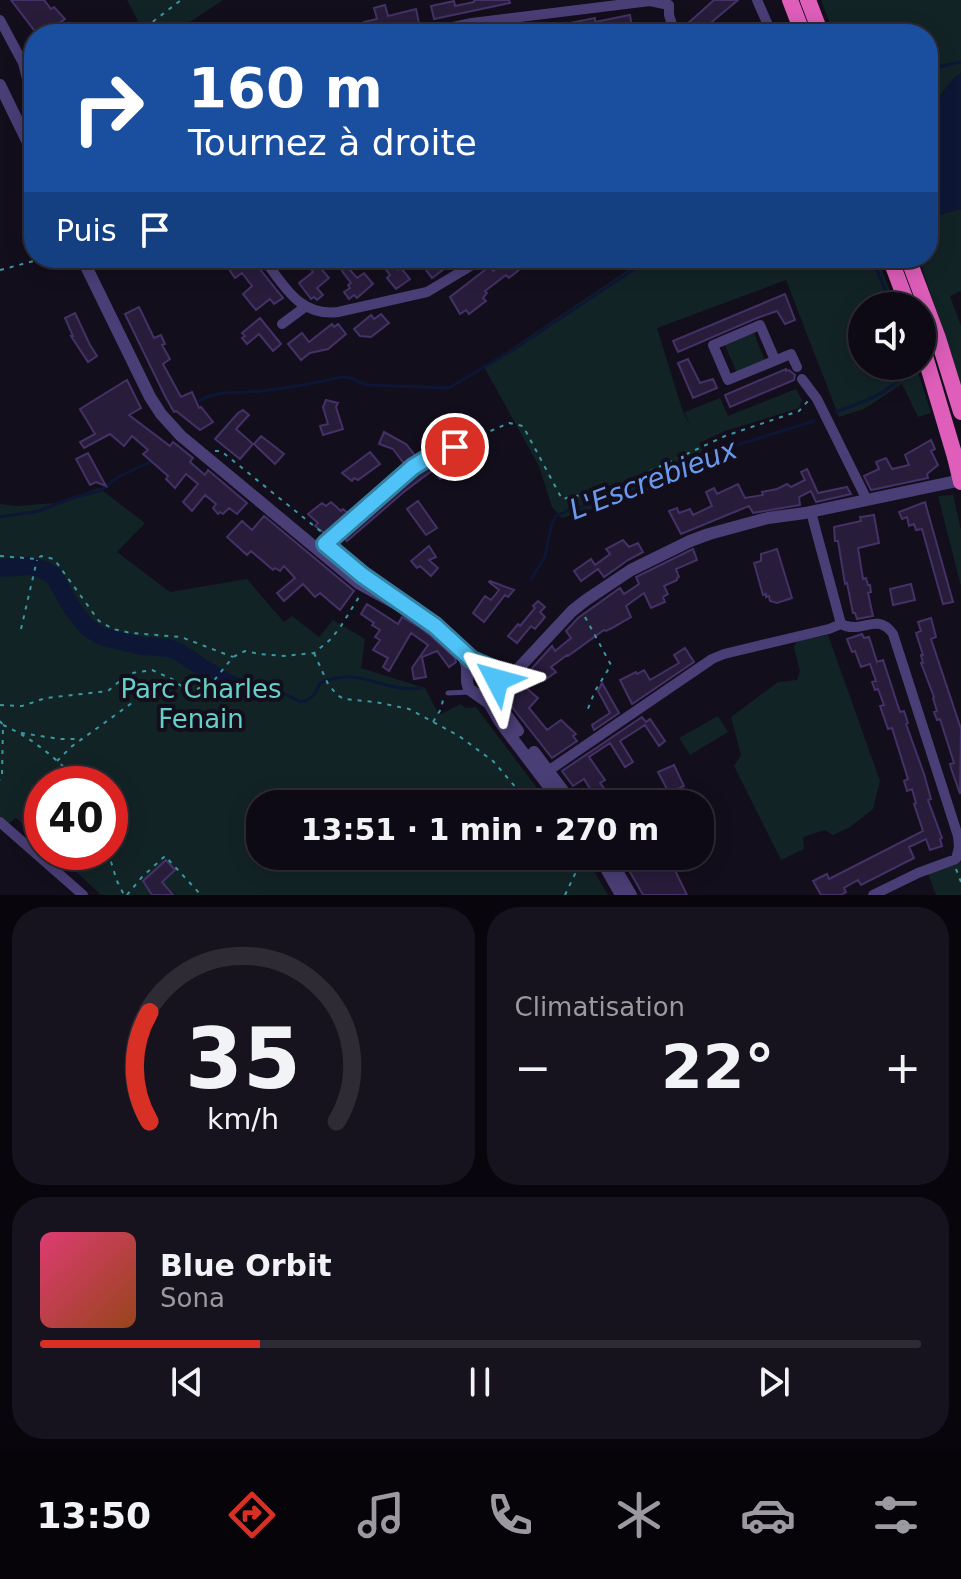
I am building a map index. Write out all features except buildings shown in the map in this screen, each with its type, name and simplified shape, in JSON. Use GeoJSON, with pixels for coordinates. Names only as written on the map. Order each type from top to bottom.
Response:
{"type":"FeatureCollection","features":[{"type":"Feature","properties":{"kind":"highway"},"geometry":{"type":"LineString","coordinates":[[790,0],[799,24]]}},
{"type":"Feature","properties":{"kind":"highway"},"geometry":{"type":"LineString","coordinates":[[808,0],[817,24]]}},
{"type":"Feature","properties":{"kind":"highway"},"geometry":{"type":"LineString","coordinates":[[894,268],[903,292]]}},
{"type":"Feature","properties":{"kind":"highway"},"geometry":{"type":"LineString","coordinates":[[912,268],[961,412]]}},
{"type":"Feature","properties":{"kind":"highway"},"geometry":{"type":"LineString","coordinates":[[932,380],[961,481]]}},
{"type":"Feature","properties":{"kind":"street"},"geometry":{"type":"LineString","coordinates":[[757,0],[768,24]]}},
{"type":"Feature","properties":{"kind":"street"},"geometry":{"type":"LineString","coordinates":[[496,24],[650,1],[671,3],[669,15],[672,24]]}},
{"type":"Feature","properties":{"kind":"street"},"geometry":{"type":"LineString","coordinates":[[0,20],[24,67]]}},
{"type":"Feature","properties":{"kind":"street"},"geometry":{"type":"LineString","coordinates":[[0,85],[24,134]]}},
{"type":"Feature","properties":{"kind":"street"},"geometry":{"type":"LineString","coordinates":[[87,268],[146,391],[158,410],[188,443],[354,580],[429,622]]}},
{"type":"Feature","properties":{"kind":"street"},"geometry":{"type":"LineString","coordinates":[[271,268],[305,307],[332,313],[420,294],[440,286],[468,268]]}},
{"type":"Feature","properties":{"kind":"street"},"geometry":{"type":"LineString","coordinates":[[282,324],[305,307]]}},
{"type":"Feature","properties":{"kind":"street"},"geometry":{"type":"LineString","coordinates":[[775,360],[760,325],[713,345],[728,380],[791,354],[797,367]]}},
{"type":"Feature","properties":{"kind":"street"},"geometry":{"type":"LineString","coordinates":[[802,379],[814,395],[867,500]]}},
{"type":"Feature","properties":{"kind":"street"},"geometry":{"type":"LineString","coordinates":[[175,428],[328,542],[362,575],[429,622],[472,660],[496,674],[500,706],[562,790]]}},
{"type":"Feature","properties":{"kind":"street"},"geometry":{"type":"LineString","coordinates":[[476,694],[490,694],[578,606],[631,570],[690,541],[768,518],[961,481]]}},
{"type":"Feature","properties":{"kind":"street"},"geometry":{"type":"LineString","coordinates":[[811,512],[841,624]]}},
{"type":"Feature","properties":{"kind":"street"},"geometry":{"type":"LineString","coordinates":[[548,771],[712,659],[841,624],[853,628],[881,624],[893,634],[956,829],[959,847],[953,860],[918,873],[877,894]]}},
{"type":"Feature","properties":{"kind":"street"},"geometry":{"type":"LineString","coordinates":[[457,647],[465,660],[468,687],[490,704],[551,790]]}},
{"type":"Feature","properties":{"kind":"street"},"geometry":{"type":"LineString","coordinates":[[468,677],[473,668],[506,670],[522,664]]}},
{"type":"Feature","properties":{"kind":"street"},"geometry":{"type":"LineString","coordinates":[[0,822],[83,895]]}},
{"type":"Feature","properties":{"kind":"street"},"geometry":{"type":"LineString","coordinates":[[607,870],[621,895]]}},
{"type":"Feature","properties":{"kind":"street"},"geometry":{"type":"LineString","coordinates":[[616,870],[631,895]]}},
{"type":"Feature","properties":{"kind":"lane"},"geometry":{"type":"LineString","coordinates":[[328,542],[413,467],[455,447]]}},
{"type":"Feature","properties":{"kind":"lane"},"geometry":{"type":"LineString","coordinates":[[468,677],[448,693],[463,691],[476,694]]}},
{"type":"Feature","properties":{"kind":"path"},"geometry":{"type":"LineString","coordinates":[[150,24],[181,0]]}},
{"type":"Feature","properties":{"kind":"path"},"geometry":{"type":"LineString","coordinates":[[0,270],[24,264]]}},
{"type":"Feature","properties":{"kind":"path"},"geometry":{"type":"LineString","coordinates":[[455,447],[509,423],[523,426],[562,499],[614,488],[725,436],[799,411],[814,395]]}},
{"type":"Feature","properties":{"kind":"path"},"geometry":{"type":"LineString","coordinates":[[208,450],[221,451],[328,542]]}},
{"type":"Feature","properties":{"kind":"path"},"geometry":{"type":"LineString","coordinates":[[0,556],[54,559],[99,621],[113,629],[181,637],[233,657]]}},
{"type":"Feature","properties":{"kind":"path"},"geometry":{"type":"LineString","coordinates":[[21,629],[37,559]]}},
{"type":"Feature","properties":{"kind":"path"},"geometry":{"type":"LineString","coordinates":[[57,761],[71,747],[143,695],[165,686],[197,689],[212,683],[233,657],[245,651],[284,656],[314,653],[331,639],[362,593]]}},
{"type":"Feature","properties":{"kind":"path"},"geometry":{"type":"LineString","coordinates":[[578,606],[611,665],[587,711]]}},
{"type":"Feature","properties":{"kind":"path"},"geometry":{"type":"LineString","coordinates":[[314,653],[328,684],[337,695],[344,699],[409,709],[459,736],[493,761],[518,790]]}},
{"type":"Feature","properties":{"kind":"path"},"geometry":{"type":"LineString","coordinates":[[0,705],[22,706],[46,698],[108,691],[132,673],[152,670],[184,688]]}},
{"type":"Feature","properties":{"kind":"path"},"geometry":{"type":"LineString","coordinates":[[433,722],[441,709],[444,695]]}},
{"type":"Feature","properties":{"kind":"path"},"geometry":{"type":"LineString","coordinates":[[0,721],[20,732],[60,739],[83,738]]}},
{"type":"Feature","properties":{"kind":"path"},"geometry":{"type":"LineString","coordinates":[[0,780],[3,725]]}},
{"type":"Feature","properties":{"kind":"path"},"geometry":{"type":"LineString","coordinates":[[20,732],[62,766]]}},
{"type":"Feature","properties":{"kind":"path"},"geometry":{"type":"LineString","coordinates":[[114,870],[125,895],[165,856],[201,895]]}},
{"type":"Feature","properties":{"kind":"path"},"geometry":{"type":"LineString","coordinates":[[953,860],[961,882]]}},
{"type":"Feature","properties":{"kind":"path"},"geometry":{"type":"LineString","coordinates":[[565,895],[575,870]]}},
{"type":"Feature","properties":{"kind":"green space"},"geometry":{"type":"Polygon","coordinates":[[[127,0],[223,0],[187,24],[134,24],[138,21],[127,0]]]}},
{"type":"Feature","properties":{"kind":"green space"},"geometry":{"type":"Polygon","coordinates":[[[821,0],[961,0],[961,73],[938,99],[938,24],[830,24],[821,0]]]}},
{"type":"Feature","properties":{"kind":"green space"},"geometry":{"type":"Polygon","coordinates":[[[961,209],[961,291],[950,296],[961,326],[961,388],[936,311],[936,292],[930,292],[922,268],[938,268],[938,215],[961,209]]]}},
{"type":"Feature","properties":{"kind":"green space"},"geometry":{"type":"Polygon","coordinates":[[[631,268],[881,268],[890,292],[848,292],[848,380],[920,380],[931,413],[918,417],[902,384],[864,409],[839,417],[786,280],[657,328],[682,409],[690,426],[685,412],[720,398],[728,416],[796,389],[802,400],[799,408],[725,431],[699,443],[706,459],[673,479],[562,518],[552,507],[539,466],[484,367],[631,268]]]}},
{"type":"Feature","properties":{"kind":"green space"},"geometry":{"type":"Polygon","coordinates":[[[753,331],[765,361],[737,373],[724,343],[753,331]]]}},
{"type":"Feature","properties":{"kind":"green space","name":"Parc Charles Fenain"},"geometry":{"type":"Polygon","coordinates":[[[99,488],[145,523],[117,552],[170,592],[247,579],[284,622],[292,616],[319,637],[333,620],[365,639],[361,668],[425,688],[439,715],[461,704],[465,708],[476,707],[538,790],[246,790],[246,870],[593,870],[608,895],[101,895],[74,870],[128,870],[128,766],[24,766],[24,825],[16,818],[0,829],[0,504],[54,503],[99,488]]]}},
{"type":"Feature","properties":{"kind":"green space"},"geometry":{"type":"Polygon","coordinates":[[[953,495],[961,530],[961,586],[938,496],[953,495]]]}},
{"type":"Feature","properties":{"kind":"green space"},"geometry":{"type":"Polygon","coordinates":[[[828,635],[880,781],[873,809],[850,827],[833,835],[825,830],[803,837],[804,849],[781,860],[734,766],[741,755],[731,717],[778,682],[797,680],[800,671],[794,647],[797,641],[828,635]]]}},
{"type":"Feature","properties":{"kind":"green space"},"geometry":{"type":"Polygon","coordinates":[[[718,716],[728,732],[690,755],[679,738],[718,716]]]}},
{"type":"Feature","properties":{"kind":"green space"},"geometry":{"type":"Polygon","coordinates":[[[961,863],[961,895],[936,895],[928,874],[961,863]]]}},
{"type":"Feature","properties":{"kind":"water"},"geometry":{"type":"Polygon","coordinates":[[[961,73],[961,209],[938,215],[938,98],[961,73]]]}},
{"type":"Feature","properties":{"kind":"waterway","name":"L'Escrebieux"},"geometry":{"type":"LineString","coordinates":[[938,67],[961,62]]}},
{"type":"Feature","properties":{"kind":"waterway","name":"L'Escrebieux"},"geometry":{"type":"LineString","coordinates":[[199,401],[221,393],[271,390],[342,377],[367,385],[449,388],[636,268]]}},
{"type":"Feature","properties":{"kind":"waterway","name":"L'Escrebieux"},"geometry":{"type":"LineString","coordinates":[[876,268],[886,292]]}},
{"type":"Feature","properties":{"kind":"waterway","name":"L'Escrebieux"},"geometry":{"type":"LineString","coordinates":[[836,412],[887,390],[898,380]]}},
{"type":"Feature","properties":{"kind":"waterway","name":"L'Escrebieux"},"geometry":{"type":"LineString","coordinates":[[531,579],[545,557],[556,516],[627,494],[724,449],[814,421]]}},
{"type":"Feature","properties":{"kind":"waterway","name":"L'Escrebieux"},"geometry":{"type":"LineString","coordinates":[[0,517],[39,511],[100,491],[153,458]]}},
{"type":"Feature","properties":{"kind":"waterway","name":"L'Escrebieux"},"geometry":{"type":"LineString","coordinates":[[0,568],[31,566],[44,570],[54,576],[72,608],[88,628],[103,637],[177,651],[227,683],[243,688]]}},
{"type":"Feature","properties":{"kind":"waterway","name":"L'Escrebieux"},"geometry":{"type":"LineString","coordinates":[[243,688],[277,690],[301,702],[313,696],[320,683],[334,678],[359,678],[394,687],[421,688]]}},
{"type":"Feature","properties":{"kind":"route"},"geometry":{"type":"LineString","coordinates":[[455,447],[413,467],[325,544],[362,575],[435,626],[472,660],[491,668],[497,680]]}}]}
